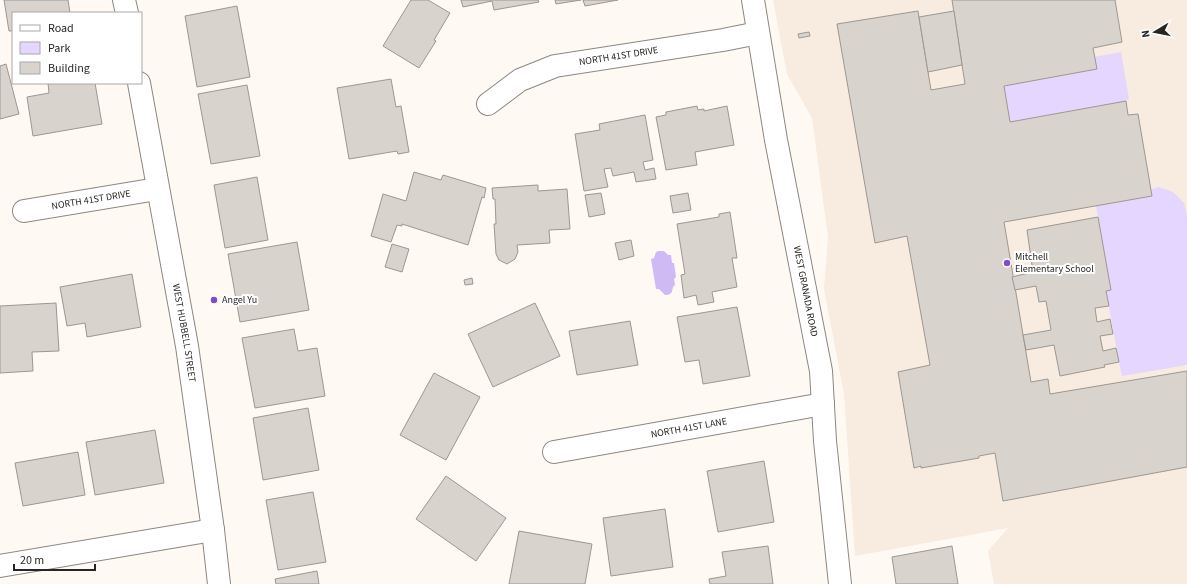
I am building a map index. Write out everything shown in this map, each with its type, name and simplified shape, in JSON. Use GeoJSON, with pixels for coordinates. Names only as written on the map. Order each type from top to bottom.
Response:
{"type":"FeatureCollection","features":[{"type":"Feature","properties":{"kind":"street"},"geometry":{"type":"LineString","coordinates":[[124,0],[127,12]]}},
{"type":"Feature","properties":{"kind":"street","name":"WEST GRANADA ROAD"},"geometry":{"type":"LineString","coordinates":[[753,0],[776,140],[821,371],[825,441],[840,584]]}},
{"type":"Feature","properties":{"kind":"street","name":"NORTH 41ST DRIVE"},"geometry":{"type":"LineString","coordinates":[[488,104],[520,80],[555,66],[723,40],[758,33]]}},
{"type":"Feature","properties":{"kind":"street","name":"WEST HUBBELL STREET"},"geometry":{"type":"LineString","coordinates":[[139,84],[157,189],[187,346],[213,530],[219,584]]}},
{"type":"Feature","properties":{"kind":"street","name":"NORTH 41ST DRIVE"},"geometry":{"type":"LineString","coordinates":[[24,211],[157,189]]}},
{"type":"Feature","properties":{"kind":"street","name":"NORTH 41ST LANE"},"geometry":{"type":"LineString","coordinates":[[554,452],[823,404]]}},
{"type":"Feature","properties":{"kind":"street"},"geometry":{"type":"LineString","coordinates":[[0,566],[213,530]]}},
{"type":"Feature","properties":{"kind":"shaded area","name":"Mitchell Elementary School"},"geometry":{"type":"Polygon","coordinates":[[[773,0],[1187,0],[1187,584],[994,584],[988,551],[1008,528],[855,556],[844,394],[824,289],[828,237],[812,118],[787,74],[773,0]]]}},
{"type":"Feature","properties":{"kind":"shaded area"},"geometry":{"type":"Polygon","coordinates":[[[664,251],[668,255],[671,255],[672,263],[674,263],[676,277],[674,279],[675,285],[669,295],[665,295],[659,289],[656,289],[651,259],[654,258],[656,252],[664,251]]]}},
{"type":"Feature","properties":{"kind":"green space"},"geometry":{"type":"Polygon","coordinates":[[[1121,52],[1129,99],[1126,101],[1010,122],[1004,86],[1094,57],[1121,52]]]}},
{"type":"Feature","properties":{"kind":"green space"},"geometry":{"type":"Polygon","coordinates":[[[1159,187],[1173,192],[1184,203],[1187,217],[1187,365],[1122,376],[1106,291],[1111,290],[1096,206],[1152,196],[1151,189],[1159,187]]]}},
{"type":"Feature","properties":{"kind":"building"},"geometry":{"type":"Polygon","coordinates":[[[4,0],[68,0],[70,12],[12,12],[12,31],[9,31],[4,0]]]}},
{"type":"Feature","properties":{"kind":"building"},"geometry":{"type":"Polygon","coordinates":[[[411,0],[428,0],[450,13],[434,40],[436,41],[419,68],[383,46],[411,0]]]}},
{"type":"Feature","properties":{"kind":"building"},"geometry":{"type":"Polygon","coordinates":[[[461,0],[538,0],[539,2],[494,10],[492,1],[463,7],[461,0]]]}},
{"type":"Feature","properties":{"kind":"building"},"geometry":{"type":"Polygon","coordinates":[[[555,0],[581,0],[556,4],[555,0]]]}},
{"type":"Feature","properties":{"kind":"building"},"geometry":{"type":"Polygon","coordinates":[[[583,0],[618,0],[585,6],[583,0]]]}},
{"type":"Feature","properties":{"kind":"building"},"geometry":{"type":"Polygon","coordinates":[[[952,0],[1115,0],[1122,42],[1093,48],[1097,69],[1004,86],[1010,122],[1126,101],[1128,115],[1138,114],[1152,196],[1004,222],[1031,382],[1048,379],[1050,394],[1187,371],[1187,467],[1003,501],[995,453],[979,456],[979,458],[914,468],[898,372],[930,365],[907,236],[875,243],[837,24],[918,11],[931,90],[965,84],[952,0]]]}},
{"type":"Feature","properties":{"kind":"building"},"geometry":{"type":"Polygon","coordinates":[[[237,6],[250,77],[197,87],[185,16],[237,6]]]}},
{"type":"Feature","properties":{"kind":"building"},"geometry":{"type":"Polygon","coordinates":[[[954,11],[962,65],[928,72],[919,17],[954,11]]]}},
{"type":"Feature","properties":{"kind":"building"},"geometry":{"type":"Polygon","coordinates":[[[809,32],[810,36],[799,38],[798,34],[809,32]]]}},
{"type":"Feature","properties":{"kind":"building"},"geometry":{"type":"Polygon","coordinates":[[[6,64],[19,114],[0,119],[0,66],[6,64]]]}},
{"type":"Feature","properties":{"kind":"building"},"geometry":{"type":"Polygon","coordinates":[[[391,79],[396,107],[401,106],[409,152],[398,154],[397,151],[349,159],[337,88],[391,79]]]}},
{"type":"Feature","properties":{"kind":"building"},"geometry":{"type":"Polygon","coordinates":[[[48,84],[95,84],[102,124],[33,136],[27,97],[49,93],[48,84]]]}},
{"type":"Feature","properties":{"kind":"building"},"geometry":{"type":"Polygon","coordinates":[[[247,85],[260,156],[211,164],[198,94],[247,85]]]}},
{"type":"Feature","properties":{"kind":"building"},"geometry":{"type":"Polygon","coordinates":[[[697,106],[698,110],[704,109],[704,111],[727,106],[734,145],[695,152],[697,165],[666,170],[656,117],[666,115],[666,112],[697,106]]]}},
{"type":"Feature","properties":{"kind":"building"},"geometry":{"type":"Polygon","coordinates":[[[645,115],[653,160],[643,162],[645,170],[654,168],[656,179],[636,182],[634,172],[613,176],[611,168],[604,169],[608,187],[584,191],[575,134],[600,130],[599,124],[645,115]]]}},
{"type":"Feature","properties":{"kind":"building"},"geometry":{"type":"Polygon","coordinates":[[[414,172],[441,180],[443,175],[486,188],[468,245],[402,224],[402,226],[397,225],[391,242],[371,236],[383,194],[406,201],[414,172]]]}},
{"type":"Feature","properties":{"kind":"building"},"geometry":{"type":"Polygon","coordinates":[[[257,177],[268,240],[225,248],[214,185],[257,177]]]}},
{"type":"Feature","properties":{"kind":"building"},"geometry":{"type":"Polygon","coordinates":[[[538,185],[538,191],[567,189],[570,229],[549,230],[550,243],[517,245],[518,252],[515,259],[507,264],[499,260],[496,254],[494,224],[496,224],[495,199],[493,199],[492,188],[538,185]]]}},
{"type":"Feature","properties":{"kind":"building"},"geometry":{"type":"Polygon","coordinates":[[[601,193],[605,214],[589,217],[585,195],[601,193]]]}},
{"type":"Feature","properties":{"kind":"building"},"geometry":{"type":"Polygon","coordinates":[[[688,193],[691,210],[673,213],[670,196],[688,193]]]}},
{"type":"Feature","properties":{"kind":"building"},"geometry":{"type":"Polygon","coordinates":[[[730,212],[737,258],[732,258],[737,287],[712,292],[714,302],[698,305],[696,295],[684,298],[681,275],[685,274],[677,224],[719,217],[719,214],[730,212]]]}},
{"type":"Feature","properties":{"kind":"building"},"geometry":{"type":"Polygon","coordinates":[[[1098,217],[1111,290],[1106,291],[1109,306],[1095,308],[1097,322],[1110,319],[1113,334],[1100,336],[1103,351],[1116,348],[1119,362],[1104,365],[1105,367],[1060,376],[1054,345],[1026,350],[1023,335],[1051,330],[1046,301],[1039,302],[1036,286],[1015,290],[1012,277],[1033,272],[1027,230],[1098,217]]]}},
{"type":"Feature","properties":{"kind":"building"},"geometry":{"type":"Polygon","coordinates":[[[631,240],[634,256],[619,260],[615,243],[631,240]]]}},
{"type":"Feature","properties":{"kind":"building"},"geometry":{"type":"Polygon","coordinates":[[[297,242],[309,310],[240,322],[228,254],[297,242]]]}},
{"type":"Feature","properties":{"kind":"building"},"geometry":{"type":"Polygon","coordinates":[[[392,244],[409,249],[402,272],[385,267],[392,244]]]}},
{"type":"Feature","properties":{"kind":"building"},"geometry":{"type":"Polygon","coordinates":[[[132,274],[141,327],[87,337],[85,323],[67,326],[60,287],[132,274]]]}},
{"type":"Feature","properties":{"kind":"building"},"geometry":{"type":"Polygon","coordinates":[[[472,278],[473,284],[465,285],[464,280],[472,278]]]}},
{"type":"Feature","properties":{"kind":"building"},"geometry":{"type":"Polygon","coordinates":[[[56,303],[59,351],[32,352],[33,371],[0,373],[0,306],[56,303]]]}},
{"type":"Feature","properties":{"kind":"building"},"geometry":{"type":"Polygon","coordinates":[[[535,303],[560,356],[493,387],[468,334],[535,303]]]}},
{"type":"Feature","properties":{"kind":"building"},"geometry":{"type":"Polygon","coordinates":[[[737,307],[750,376],[703,384],[699,360],[685,362],[677,317],[737,307]]]}},
{"type":"Feature","properties":{"kind":"building"},"geometry":{"type":"Polygon","coordinates":[[[630,321],[638,365],[577,375],[569,331],[630,321]]]}},
{"type":"Feature","properties":{"kind":"building"},"geometry":{"type":"Polygon","coordinates":[[[294,329],[298,351],[317,348],[325,396],[255,408],[242,338],[294,329]]]}},
{"type":"Feature","properties":{"kind":"building"},"geometry":{"type":"Polygon","coordinates":[[[434,373],[480,397],[446,460],[400,435],[434,373]]]}},
{"type":"Feature","properties":{"kind":"building"},"geometry":{"type":"Polygon","coordinates":[[[308,408],[319,470],[263,480],[253,418],[308,408]]]}},
{"type":"Feature","properties":{"kind":"building"},"geometry":{"type":"Polygon","coordinates":[[[155,430],[164,483],[95,495],[86,442],[155,430]]]}},
{"type":"Feature","properties":{"kind":"building"},"geometry":{"type":"Polygon","coordinates":[[[78,452],[85,495],[23,506],[15,463],[78,452]]]}},
{"type":"Feature","properties":{"kind":"building"},"geometry":{"type":"Polygon","coordinates":[[[764,461],[774,522],[718,532],[707,471],[764,461]]]}},
{"type":"Feature","properties":{"kind":"building"},"geometry":{"type":"Polygon","coordinates":[[[446,476],[506,518],[476,561],[416,519],[446,476]]]}},
{"type":"Feature","properties":{"kind":"building"},"geometry":{"type":"Polygon","coordinates":[[[313,492],[326,562],[278,570],[266,500],[313,492]]]}},
{"type":"Feature","properties":{"kind":"building"},"geometry":{"type":"Polygon","coordinates":[[[665,509],[673,567],[611,576],[603,518],[665,509]]]}},
{"type":"Feature","properties":{"kind":"building"},"geometry":{"type":"Polygon","coordinates":[[[519,531],[592,544],[585,584],[509,584],[519,531]]]}},
{"type":"Feature","properties":{"kind":"building"},"geometry":{"type":"Polygon","coordinates":[[[768,546],[773,584],[710,584],[709,579],[726,576],[722,552],[768,546]]]}},
{"type":"Feature","properties":{"kind":"building"},"geometry":{"type":"Polygon","coordinates":[[[952,546],[958,584],[896,584],[892,557],[952,546]]]}},
{"type":"Feature","properties":{"kind":"building"},"geometry":{"type":"Polygon","coordinates":[[[317,571],[319,584],[276,584],[275,579],[317,571]]]}},
{"type":"Feature","properties":{"kind":"place","name":"Mitchell Elementary School"},"geometry":{"type":"Point","coordinates":[1007,263]}},
{"type":"Feature","properties":{"kind":"place","name":"Angel Yu"},"geometry":{"type":"Point","coordinates":[214,300]}}]}
